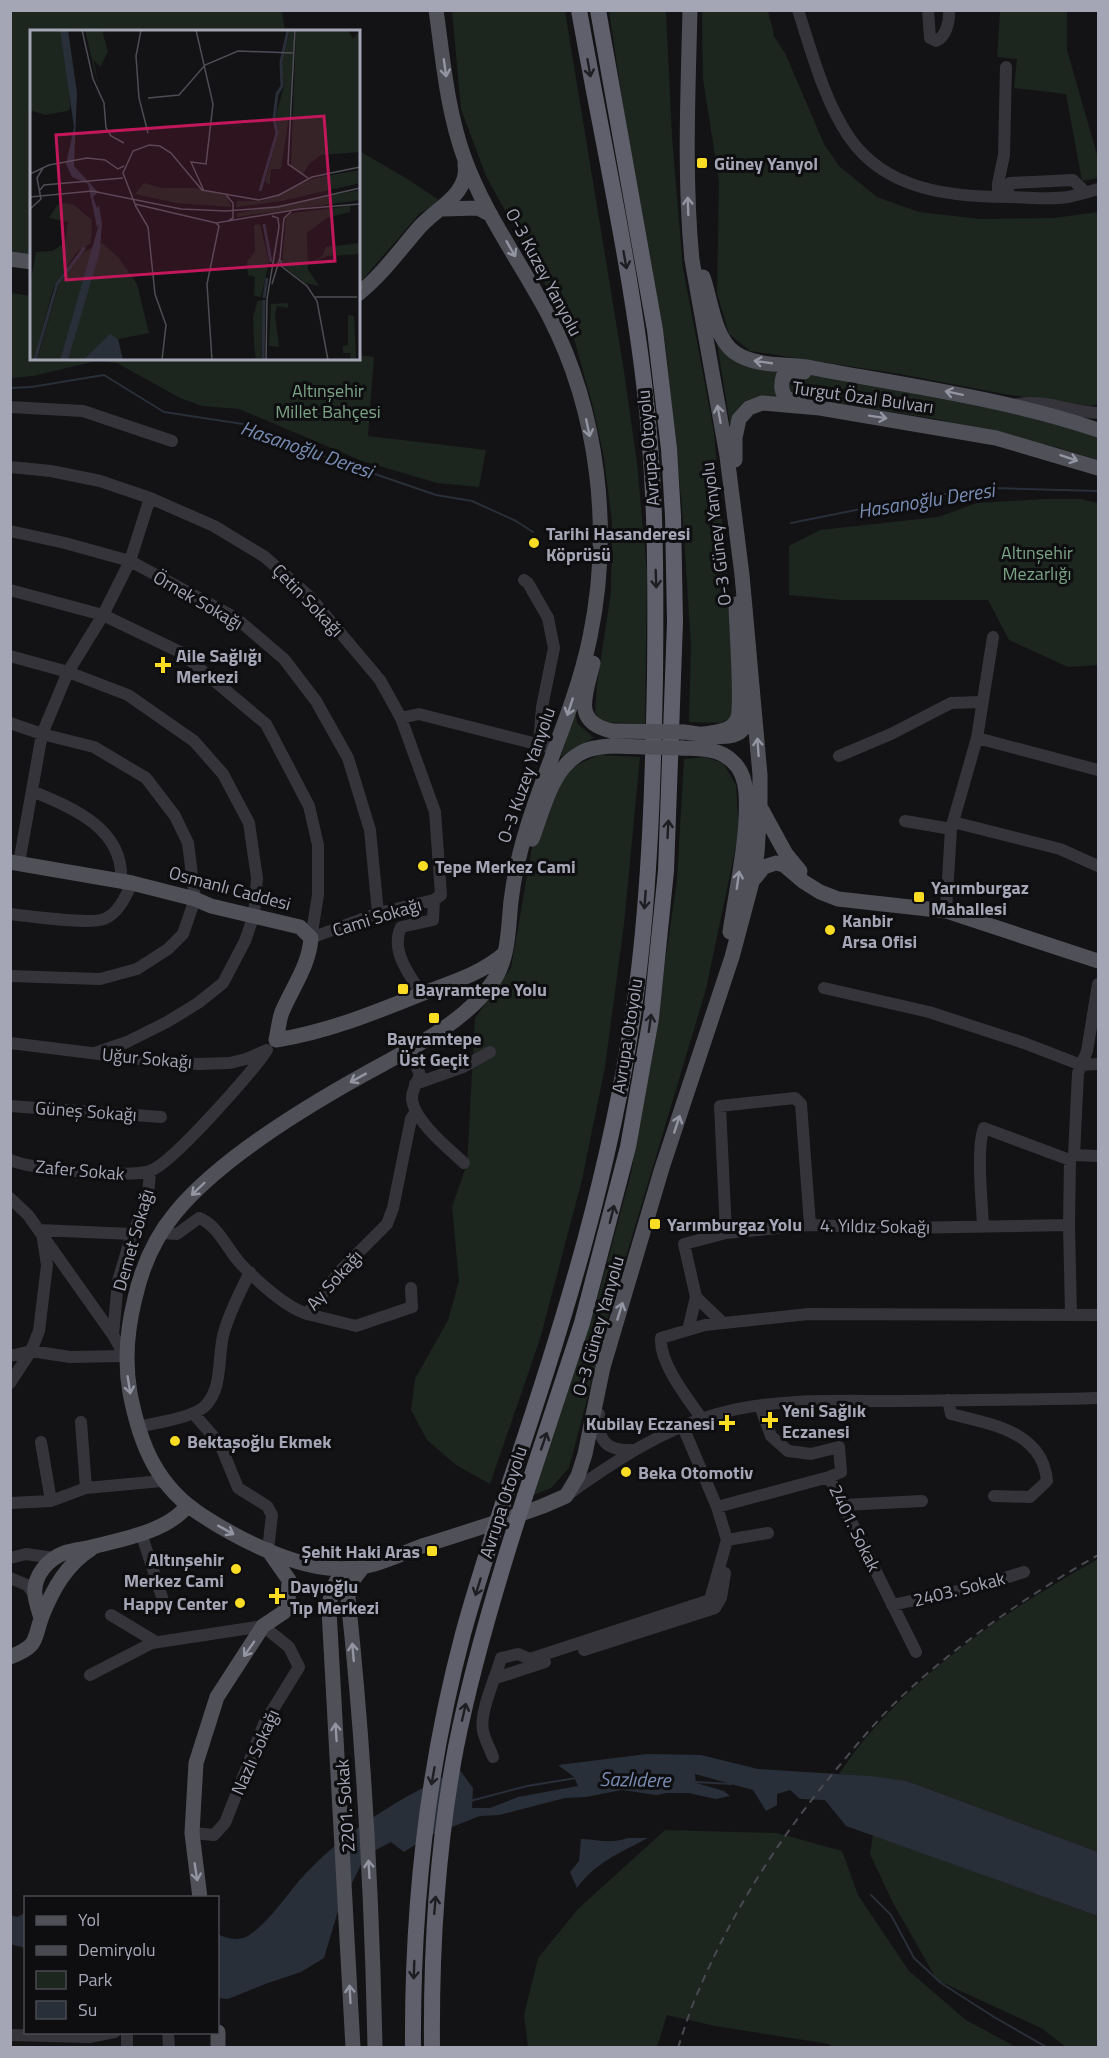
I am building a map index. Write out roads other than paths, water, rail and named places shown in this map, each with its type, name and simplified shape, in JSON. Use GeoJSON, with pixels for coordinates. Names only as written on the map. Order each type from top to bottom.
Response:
{"type":"FeatureCollection","features":[{"type":"Feature","properties":{"kind":"highway","name":"Avrupa Otoyolu"},"geometry":{"type":"LineString","coordinates":[[413,2048],[418,1891],[432,1781],[463,1634],[567,1306],[598,1191],[619,1092],[639,966],[650,819],[656,595],[654,498],[648,425],[633,306],[579,10]]}},
{"type":"Feature","properties":{"kind":"highway","name":"Avrupa Otoyolu"},"geometry":{"type":"LineString","coordinates":[[432,2048],[432,1938],[439,1865],[456,1748],[481,1639],[582,1323],[628,1147],[651,1018],[667,862],[675,622],[669,449],[654,320],[598,10]]}},
{"type":"Feature","properties":{"kind":"main road","name":"O-3 Kuzey Yanyolu"},"geometry":{"type":"LineString","coordinates":[[348,1568],[310,1564],[268,1550],[233,1534],[187,1506],[162,1481],[147,1453],[137,1427],[125,1356],[131,1314],[141,1274],[173,1215],[199,1187],[304,1109],[409,1049],[460,1015],[480,1000],[498,976],[508,938],[523,837],[556,749],[581,674],[591,635],[601,547],[596,473],[587,425],[578,390],[548,314],[491,215],[463,155],[454,126],[436,10]]}},
{"type":"Feature","properties":{"kind":"main road"},"geometry":{"type":"LineString","coordinates":[[680,10],[687,153]]}},
{"type":"Feature","properties":{"kind":"main road"},"geometry":{"type":"LineString","coordinates":[[687,153],[690,10]]}},
{"type":"Feature","properties":{"kind":"main road","name":"O-3 Güney Yanyolu"},"geometry":{"type":"LineString","coordinates":[[566,1496],[578,1476],[585,1454],[603,1367],[663,1168],[724,980],[758,853],[760,805],[757,741],[742,575],[727,456],[692,260],[687,153]]}},
{"type":"Feature","properties":{"kind":"main road"},"geometry":{"type":"LineString","coordinates":[[360,292],[375,281],[419,226],[442,209],[459,189],[466,172],[463,155]]}},
{"type":"Feature","properties":{"kind":"main road"},"geometry":{"type":"LineString","coordinates":[[442,209],[478,208],[491,215]]}},
{"type":"Feature","properties":{"kind":"main road"},"geometry":{"type":"LineString","coordinates":[[10,259],[30,262]]}},
{"type":"Feature","properties":{"kind":"main road","name":"Turgut Özal Bulvarı"},"geometry":{"type":"LineString","coordinates":[[692,260],[703,278],[717,327],[724,341],[733,352],[756,362],[801,365],[920,386],[1011,406],[1098,430]]}},
{"type":"Feature","properties":{"kind":"main road"},"geometry":{"type":"LineString","coordinates":[[820,408],[786,398],[781,389],[783,377],[795,372],[804,372],[862,377]]}},
{"type":"Feature","properties":{"kind":"main road","name":"Turgut Özal Bulvarı"},"geometry":{"type":"LineString","coordinates":[[736,535],[735,438],[739,419],[748,408],[762,403],[820,408],[996,438],[1098,468]]}},
{"type":"Feature","properties":{"kind":"main road"},"geometry":{"type":"LineString","coordinates":[[704,734],[726,730],[739,715],[736,535]]}},
{"type":"Feature","properties":{"kind":"main road"},"geometry":{"type":"LineString","coordinates":[[601,547],[603,598],[600,634],[584,710],[586,717],[611,739],[712,750],[731,759],[740,768],[746,792],[744,837],[724,980]]}},
{"type":"Feature","properties":{"kind":"main road"},"geometry":{"type":"LineString","coordinates":[[508,938],[526,853],[558,775],[579,753],[595,748],[611,739],[683,732],[721,737],[736,735],[743,731],[747,722],[749,700],[742,575]]}},
{"type":"Feature","properties":{"kind":"main road"},"geometry":{"type":"LineString","coordinates":[[760,805],[786,854],[820,892]]}},
{"type":"Feature","properties":{"kind":"main road","name":"Osmanlı Caddesi"},"geometry":{"type":"LineString","coordinates":[[15,862],[127,882],[195,899],[212,906],[300,927],[311,938]]}},
{"type":"Feature","properties":{"kind":"main road"},"geometry":{"type":"LineString","coordinates":[[752,882],[764,867],[776,863],[784,865],[820,892],[838,899],[946,911],[1098,961]]}},
{"type":"Feature","properties":{"kind":"main road"},"geometry":{"type":"LineString","coordinates":[[271,1045],[282,1013],[302,975],[310,952],[311,938]]}},
{"type":"Feature","properties":{"kind":"main road"},"geometry":{"type":"LineString","coordinates":[[271,1045],[349,1022],[463,978],[496,961],[504,954]]}},
{"type":"Feature","properties":{"kind":"main road"},"geometry":{"type":"LineString","coordinates":[[463,978],[477,979],[491,985]]}},
{"type":"Feature","properties":{"kind":"main road"},"geometry":{"type":"LineString","coordinates":[[348,1568],[363,1568],[566,1496]]}},
{"type":"Feature","properties":{"kind":"main road"},"geometry":{"type":"LineString","coordinates":[[41,1618],[35,1596],[37,1580],[43,1568],[54,1558],[70,1551],[96,1546],[171,1522],[187,1506]]}},
{"type":"Feature","properties":{"kind":"main road"},"geometry":{"type":"LineString","coordinates":[[10,1657],[28,1648],[35,1641],[41,1618],[65,1571],[75,1560],[96,1546]]}},
{"type":"Feature","properties":{"kind":"main road"},"geometry":{"type":"LineString","coordinates":[[200,1896],[192,1833],[196,1763],[217,1697],[263,1626],[284,1612],[288,1603],[290,1580],[268,1550]]}},
{"type":"Feature","properties":{"kind":"main road"},"geometry":{"type":"LineString","coordinates":[[54,1558],[64,1562],[65,1571]]}},
{"type":"Feature","properties":{"kind":"main road","name":"2201. Sokak"},"geometry":{"type":"LineString","coordinates":[[348,1568],[335,1582],[329,1610],[353,2048]]}},
{"type":"Feature","properties":{"kind":"main road","name":"2201. Sokak"},"geometry":{"type":"LineString","coordinates":[[363,1568],[350,1584],[348,1598],[364,1794],[372,1928],[375,2048]]}},
{"type":"Feature","properties":{"kind":"main road"},"geometry":{"type":"LineString","coordinates":[[35,1596],[42,1601],[51,1599]]}},
{"type":"Feature","properties":{"kind":"street"},"geometry":{"type":"LineString","coordinates":[[798,10],[821,80],[844,128],[860,151],[886,173],[924,189],[953,195],[1058,198],[1098,189]]}},
{"type":"Feature","properties":{"kind":"street"},"geometry":{"type":"LineString","coordinates":[[928,10],[930,38],[936,41],[943,37],[950,17],[949,10]]}},
{"type":"Feature","properties":{"kind":"street"},"geometry":{"type":"LineString","coordinates":[[1003,197],[998,184],[1004,155],[1006,67]]}},
{"type":"Feature","properties":{"kind":"street"},"geometry":{"type":"LineString","coordinates":[[1011,406],[1040,403],[1098,413]]}},
{"type":"Feature","properties":{"kind":"street"},"geometry":{"type":"LineString","coordinates":[[10,407],[83,411],[172,441]]}},
{"type":"Feature","properties":{"kind":"street","name":"Çetin Sokağı"},"geometry":{"type":"LineString","coordinates":[[10,467],[51,471],[100,480],[150,498],[214,526],[265,557],[311,598],[380,680],[401,718],[435,812],[437,898]]}},
{"type":"Feature","properties":{"kind":"street"},"geometry":{"type":"LineString","coordinates":[[15,862],[32,791],[42,734],[68,672],[103,615],[130,561],[150,498]]}},
{"type":"Feature","properties":{"kind":"street","name":"Örnek Sokağı"},"geometry":{"type":"LineString","coordinates":[[10,531],[130,561],[236,618],[284,659],[316,701],[348,758],[370,830],[378,913]]}},
{"type":"Feature","properties":{"kind":"street"},"geometry":{"type":"LineString","coordinates":[[524,580],[548,618],[554,648],[542,707],[539,745]]}},
{"type":"Feature","properties":{"kind":"street"},"geometry":{"type":"LineString","coordinates":[[10,590],[103,615],[180,652],[266,724],[309,806],[318,845],[318,895],[311,938]]}},
{"type":"Feature","properties":{"kind":"street"},"geometry":{"type":"LineString","coordinates":[[946,911],[952,825],[977,738],[993,637]]}},
{"type":"Feature","properties":{"kind":"street"},"geometry":{"type":"LineString","coordinates":[[10,656],[68,672],[128,695],[194,741],[223,774],[249,823],[256,878],[254,915],[245,941],[223,983],[198,1003],[166,1022],[127,1042],[95,1053]]}},
{"type":"Feature","properties":{"kind":"street"},"geometry":{"type":"LineString","coordinates":[[839,756],[891,734],[951,704],[981,702]]}},
{"type":"Feature","properties":{"kind":"street"},"geometry":{"type":"LineString","coordinates":[[401,718],[419,714],[556,749]]}},
{"type":"Feature","properties":{"kind":"street"},"geometry":{"type":"LineString","coordinates":[[10,723],[94,747],[146,778],[174,816],[188,843],[195,899],[183,934],[168,949],[136,969],[100,979],[10,976]]}},
{"type":"Feature","properties":{"kind":"street"},"geometry":{"type":"LineString","coordinates":[[977,738],[1098,770]]}},
{"type":"Feature","properties":{"kind":"street"},"geometry":{"type":"LineString","coordinates":[[10,914],[76,921],[103,920],[124,900],[127,882],[120,857],[103,831],[73,809],[32,791]]}},
{"type":"Feature","properties":{"kind":"street"},"geometry":{"type":"LineString","coordinates":[[905,821],[952,825],[1060,849],[1098,866]]}},
{"type":"Feature","properties":{"kind":"street"},"geometry":{"type":"LineString","coordinates":[[422,994],[405,969],[398,947],[398,935],[401,927],[433,920],[437,898]]}},
{"type":"Feature","properties":{"kind":"street","name":"Cami Sokağı"},"geometry":{"type":"LineString","coordinates":[[311,938],[378,913],[437,898]]}},
{"type":"Feature","properties":{"kind":"street"},"geometry":{"type":"LineString","coordinates":[[1071,1314],[1069,1225],[1078,1073],[1088,1051],[1098,984]]}},
{"type":"Feature","properties":{"kind":"street"},"geometry":{"type":"LineString","coordinates":[[824,988],[929,1012],[1081,1065],[1098,1064]]}},
{"type":"Feature","properties":{"kind":"street","name":"Uğur Sokağı"},"geometry":{"type":"LineString","coordinates":[[10,1043],[199,1064],[230,1063],[246,1059],[271,1045]]}},
{"type":"Feature","properties":{"kind":"street","name":"Demet Sokağı"},"geometry":{"type":"LineString","coordinates":[[113,1335],[118,1281],[132,1234],[148,1196],[150,1172],[180,1148],[255,1068],[271,1045]]}},
{"type":"Feature","properties":{"kind":"street","name":"Ay Sokağı"},"geometry":{"type":"LineString","coordinates":[[162,1233],[177,1234],[199,1218],[205,1220],[250,1272],[298,1311],[307,1314],[341,1270],[387,1224],[393,1208],[411,1119],[416,1111],[412,1097],[420,1076],[409,1049]]}},
{"type":"Feature","properties":{"kind":"street"},"geometry":{"type":"LineString","coordinates":[[416,1084],[463,1068],[490,1053]]}},
{"type":"Feature","properties":{"kind":"street"},"geometry":{"type":"LineString","coordinates":[[726,1233],[720,1106],[786,1097],[795,1098],[801,1104],[810,1225]]}},
{"type":"Feature","properties":{"kind":"street","name":"Güneş Sokağı"},"geometry":{"type":"LineString","coordinates":[[10,1106],[161,1117]]}},
{"type":"Feature","properties":{"kind":"street"},"geometry":{"type":"LineString","coordinates":[[416,1111],[431,1131],[464,1163]]}},
{"type":"Feature","properties":{"kind":"street"},"geometry":{"type":"LineString","coordinates":[[983,1226],[981,1155],[984,1128],[1072,1157],[1098,1156]]}},
{"type":"Feature","properties":{"kind":"street","name":"Zafer Sokak"},"geometry":{"type":"LineString","coordinates":[[10,1160],[22,1165],[94,1172],[132,1174],[150,1172]]}},
{"type":"Feature","properties":{"kind":"street"},"geometry":{"type":"LineString","coordinates":[[10,1198],[28,1215],[113,1335],[125,1356],[70,1357],[31,1352],[10,1356]]}},
{"type":"Feature","properties":{"kind":"street","name":"4. Yıldız Sokağı"},"geometry":{"type":"LineString","coordinates":[[696,1297],[684,1244],[726,1233],[810,1225],[897,1228],[1069,1225]]}},
{"type":"Feature","properties":{"kind":"street"},"geometry":{"type":"LineString","coordinates":[[41,1233],[132,1234]]}},
{"type":"Feature","properties":{"kind":"street"},"geometry":{"type":"LineString","coordinates":[[10,1383],[31,1352],[39,1331],[47,1265],[41,1233]]}},
{"type":"Feature","properties":{"kind":"street"},"geometry":{"type":"LineString","coordinates":[[137,1427],[193,1413],[203,1407],[214,1393],[223,1333],[250,1272]]}},
{"type":"Feature","properties":{"kind":"street"},"geometry":{"type":"LineString","coordinates":[[307,1314],[356,1326],[412,1307],[411,1288]]}},
{"type":"Feature","properties":{"kind":"street"},"geometry":{"type":"LineString","coordinates":[[696,1297],[722,1322]]}},
{"type":"Feature","properties":{"kind":"street"},"geometry":{"type":"LineString","coordinates":[[688,1330],[696,1297]]}},
{"type":"Feature","properties":{"kind":"street"},"geometry":{"type":"LineString","coordinates":[[702,1419],[681,1390],[665,1359],[660,1345],[661,1338],[722,1322],[808,1314],[1098,1315]]}},
{"type":"Feature","properties":{"kind":"street"},"geometry":{"type":"LineString","coordinates":[[603,1367],[598,1430],[602,1439],[611,1447],[635,1450]]}},
{"type":"Feature","properties":{"kind":"street"},"geometry":{"type":"LineString","coordinates":[[566,1496],[635,1450],[683,1427],[720,1413],[792,1403],[1098,1398]]}},
{"type":"Feature","properties":{"kind":"street"},"geometry":{"type":"LineString","coordinates":[[948,1400],[951,1414],[1008,1429],[1033,1447],[1046,1467],[1047,1481],[1030,1497],[994,1496]]}},
{"type":"Feature","properties":{"kind":"street"},"geometry":{"type":"LineString","coordinates":[[760,1406],[771,1436],[788,1451],[811,1454],[839,1447],[841,1473],[829,1477]]}},
{"type":"Feature","properties":{"kind":"street"},"geometry":{"type":"LineString","coordinates":[[193,1413],[220,1444],[237,1488],[267,1506],[272,1515],[268,1550]]}},
{"type":"Feature","properties":{"kind":"street"},"geometry":{"type":"LineString","coordinates":[[81,1422],[86,1488]]}},
{"type":"Feature","properties":{"kind":"street"},"geometry":{"type":"LineString","coordinates":[[493,1758],[483,1729],[489,1690],[496,1678],[501,1658],[518,1654],[530,1659],[710,1600],[727,1540],[717,1507],[683,1427]]}},
{"type":"Feature","properties":{"kind":"street"},"geometry":{"type":"LineString","coordinates":[[41,1442],[51,1501]]}},
{"type":"Feature","properties":{"kind":"street","name":"2401. Sokak"},"geometry":{"type":"LineString","coordinates":[[717,1507],[829,1477],[916,1652]]}},
{"type":"Feature","properties":{"kind":"street"},"geometry":{"type":"LineString","coordinates":[[10,1503],[51,1501],[86,1488],[162,1481]]}},
{"type":"Feature","properties":{"kind":"street"},"geometry":{"type":"LineString","coordinates":[[843,1506],[922,1501]]}},
{"type":"Feature","properties":{"kind":"street"},"geometry":{"type":"LineString","coordinates":[[141,1533],[162,1597]]}},
{"type":"Feature","properties":{"kind":"street"},"geometry":{"type":"LineString","coordinates":[[727,1540],[768,1533]]}},
{"type":"Feature","properties":{"kind":"street"},"geometry":{"type":"LineString","coordinates":[[10,1558],[26,1554],[54,1558]]}},
{"type":"Feature","properties":{"kind":"street","name":"2403. Sokak"},"geometry":{"type":"LineString","coordinates":[[892,1605],[976,1587],[1024,1572]]}},
{"type":"Feature","properties":{"kind":"street"},"geometry":{"type":"LineString","coordinates":[[10,1578],[27,1585],[35,1596]]}},
{"type":"Feature","properties":{"kind":"street"},"geometry":{"type":"LineString","coordinates":[[111,1615],[156,1642]]}},
{"type":"Feature","properties":{"kind":"street"},"geometry":{"type":"LineString","coordinates":[[90,1675],[136,1649],[156,1642],[263,1626]]}},
{"type":"Feature","properties":{"kind":"street","name":"Nazlı Sokağı"},"geometry":{"type":"LineString","coordinates":[[192,1833],[214,1836],[225,1822],[264,1724],[299,1667],[289,1647],[263,1626]]}},
{"type":"Feature","properties":{"kind":"street"},"geometry":{"type":"LineString","coordinates":[[10,2035],[33,2041],[75,2042],[105,2034]]}},
{"type":"Feature","properties":{"kind":"water"},"geometry":{"type":"Polygon","coordinates":[[[647,1754],[701,1755],[758,1769],[869,1776],[907,1781],[1098,1852],[1098,1916],[846,1826],[825,1800],[800,1799],[790,1790],[777,1794],[777,1805],[766,1811],[753,1790],[695,1774],[696,1783],[724,1791],[730,1796],[716,1799],[688,1793],[656,1795],[622,1790],[586,1797],[565,1798],[499,1815],[480,1816],[429,1836],[404,1852],[391,1842],[366,1855],[338,1911],[324,1958],[301,1972],[228,1999],[219,1998],[219,1934],[241,1939],[258,1929],[305,1874],[365,1823],[401,1800],[459,1769],[473,1788],[472,1808],[490,1808],[518,1797],[578,1786],[574,1777],[558,1765],[647,1754]]]}},
{"type":"Feature","properties":{"kind":"water"},"geometry":{"type":"Polygon","coordinates":[[[648,1838],[600,1865],[577,1888],[570,1872],[579,1861],[581,1839],[610,1841],[648,1838]]]}},
{"type":"Feature","properties":{"kind":"water"},"geometry":{"type":"Polygon","coordinates":[[[24,1914],[24,1948],[10,1944],[11,1915],[17,1917],[24,1914]]]}},
{"type":"Feature","properties":{"kind":"waterway","name":"Hasanoğlu Deresi"},"geometry":{"type":"LineString","coordinates":[[10,388],[31,387],[104,375],[164,412],[243,424],[317,454],[436,495],[472,501],[516,521],[533,532]]}},
{"type":"Feature","properties":{"kind":"waterway","name":"Hasanoğlu Deresi"},"geometry":{"type":"LineString","coordinates":[[791,523],[921,497],[994,488],[1098,491]]}},
{"type":"Feature","properties":{"kind":"waterway","name":"Sazlıdere"},"geometry":{"type":"LineString","coordinates":[[470,1801],[527,1786],[576,1778]]}},
{"type":"Feature","properties":{"kind":"waterway","name":"Sazlıdere"},"geometry":{"type":"LineString","coordinates":[[695,1782],[731,1784]]}},
{"type":"Feature","properties":{"kind":"waterway"},"geometry":{"type":"LineString","coordinates":[[871,1895],[891,1915],[914,1958],[941,1983],[1048,2048]]}},
{"type":"Feature","properties":{"kind":"railway"},"geometry":{"type":"LineString","coordinates":[[678,2048],[712,1961],[760,1873],[798,1818],[861,1739],[900,1698],[970,1639],[1020,1603],[1098,1555]]}},
{"type":"Feature","properties":{"kind":"place","name":"Güney Yanyol"},"geometry":{"type":"Point","coordinates":[702,163]}},
{"type":"Feature","properties":{"kind":"place","name":"Tarihi Hasanderesi Köprüsü"},"geometry":{"type":"Point","coordinates":[534,543]}},
{"type":"Feature","properties":{"kind":"place","name":"Aile Sağlığı Merkezi"},"geometry":{"type":"Point","coordinates":[163,665]}},
{"type":"Feature","properties":{"kind":"place","name":"Tepe Merkez Cami"},"geometry":{"type":"Point","coordinates":[423,866]}},
{"type":"Feature","properties":{"kind":"place","name":"Yarımburgaz Mahallesi"},"geometry":{"type":"Point","coordinates":[919,897]}},
{"type":"Feature","properties":{"kind":"place","name":"Kanbir Arsa Ofisi"},"geometry":{"type":"Point","coordinates":[830,930]}},
{"type":"Feature","properties":{"kind":"place","name":"Bayramtepe Yolu"},"geometry":{"type":"Point","coordinates":[403,989]}},
{"type":"Feature","properties":{"kind":"place","name":"Bayramtepe Üst Geçit"},"geometry":{"type":"Point","coordinates":[434,1018]}},
{"type":"Feature","properties":{"kind":"place","name":"Yarımburgaz Yolu"},"geometry":{"type":"Point","coordinates":[655,1224]}},
{"type":"Feature","properties":{"kind":"place","name":"Yeni Sağlık Eczanesi"},"geometry":{"type":"Point","coordinates":[770,1420]}},
{"type":"Feature","properties":{"kind":"place","name":"Kubilay Eczanesi"},"geometry":{"type":"Point","coordinates":[727,1423]}},
{"type":"Feature","properties":{"kind":"place","name":"Bektaşoğlu Ekmek"},"geometry":{"type":"Point","coordinates":[175,1441]}},
{"type":"Feature","properties":{"kind":"place","name":"Beka Otomotiv"},"geometry":{"type":"Point","coordinates":[626,1472]}},
{"type":"Feature","properties":{"kind":"place","name":"Şehit Haki Aras"},"geometry":{"type":"Point","coordinates":[432,1551]}},
{"type":"Feature","properties":{"kind":"place","name":"Altınşehir Merkez Cami"},"geometry":{"type":"Point","coordinates":[236,1569]}},
{"type":"Feature","properties":{"kind":"place","name":"Dayıoğlu Tıp Merkezi"},"geometry":{"type":"Point","coordinates":[277,1596]}},
{"type":"Feature","properties":{"kind":"place","name":"Happy Center"},"geometry":{"type":"Point","coordinates":[240,1603]}},
{"type":"Feature","properties":{"kind":"park label","name":"Altınşehir Millet Bahçesi"},"geometry":{"type":"Point","coordinates":[328,400]}},
{"type":"Feature","properties":{"kind":"park label","name":"Altınşehir Mezarlığı"},"geometry":{"type":"Point","coordinates":[1037,562]}}]}
